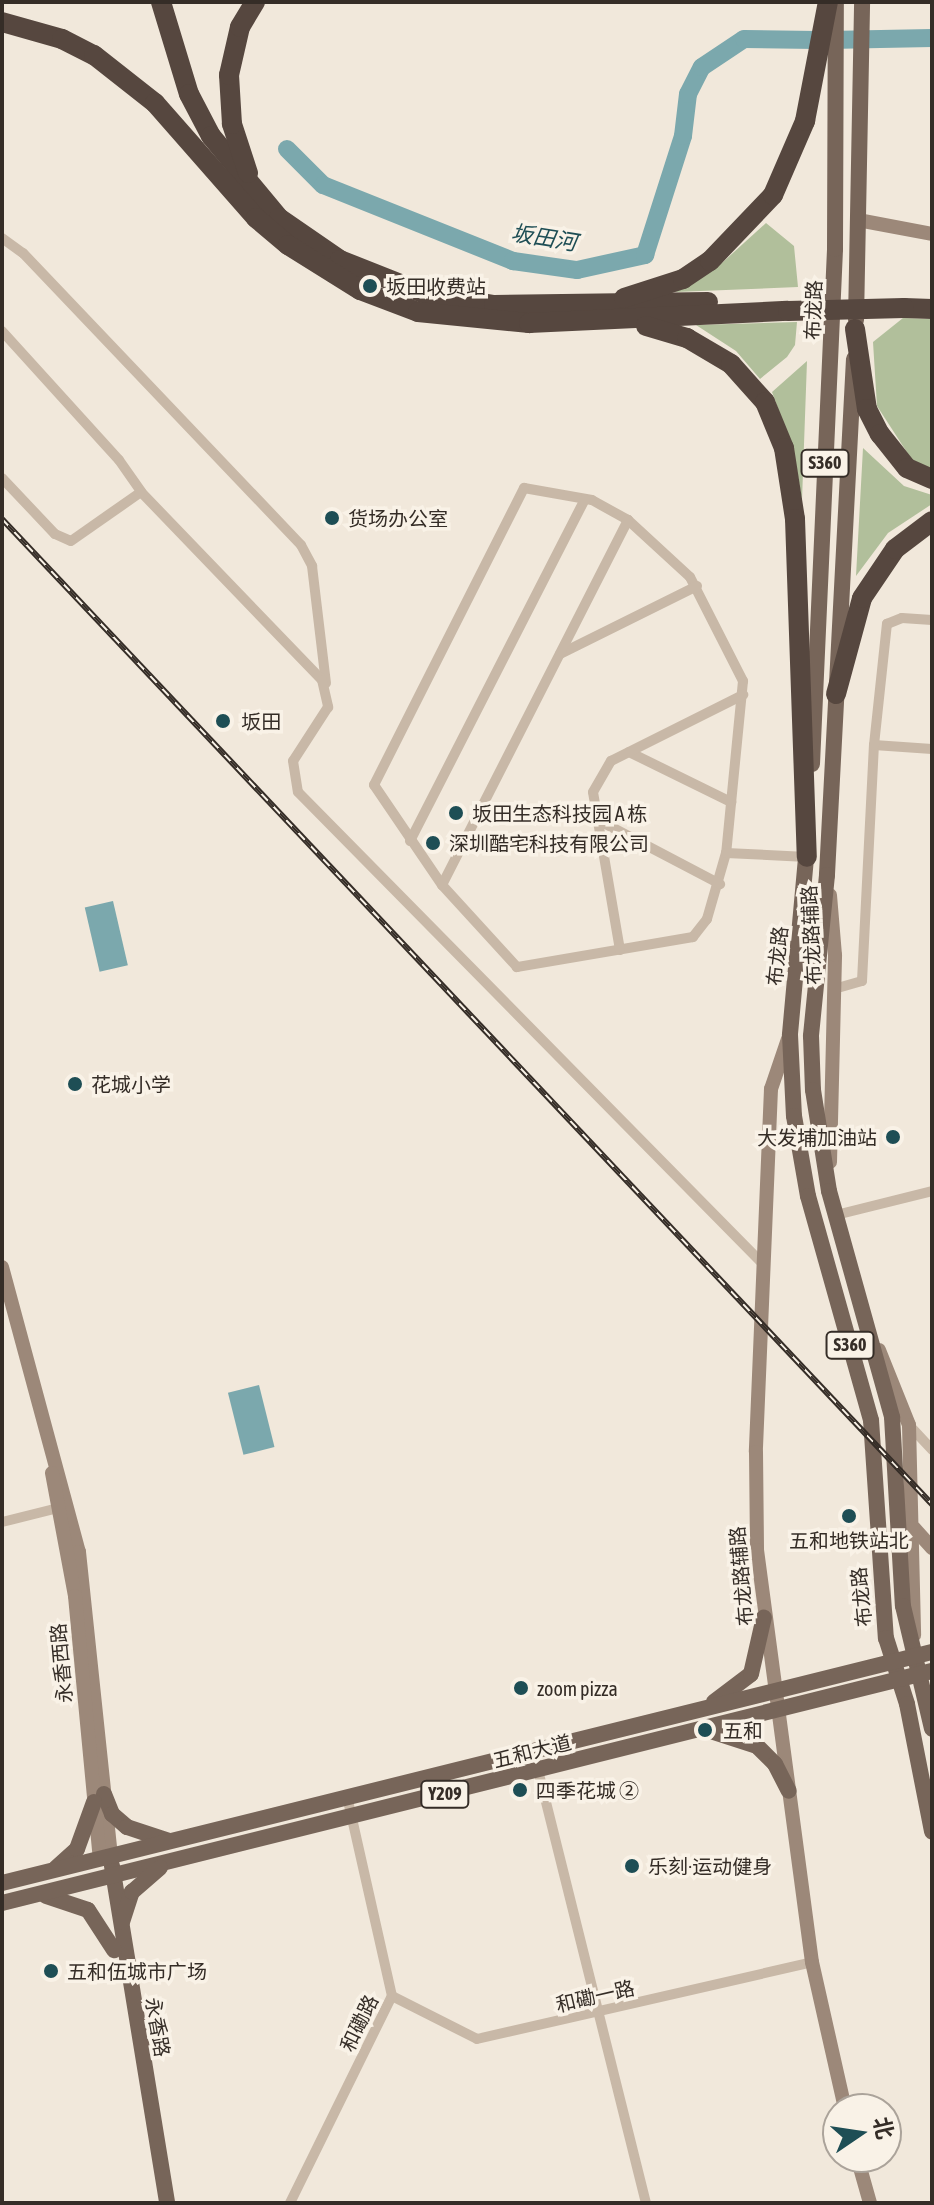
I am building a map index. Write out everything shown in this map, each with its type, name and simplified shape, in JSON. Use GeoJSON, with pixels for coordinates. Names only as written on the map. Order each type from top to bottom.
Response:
{"type":"FeatureCollection","features":[{"type":"Feature","properties":{"kind":"highway"},"geometry":{"type":"LineString","coordinates":[[149,2],[177,97],[206,161]]}},
{"type":"Feature","properties":{"kind":"highway"},"geometry":{"type":"LineString","coordinates":[[161,2],[189,94],[211,136],[279,218],[370,276],[472,302],[593,307],[905,302],[932,297]]}},
{"type":"Feature","properties":{"kind":"highway"},"geometry":{"type":"LineString","coordinates":[[255,2],[240,27],[229,75],[232,124],[256,191]]}},
{"type":"Feature","properties":{"kind":"highway"},"geometry":{"type":"LineString","coordinates":[[593,307],[683,279],[755,218],[773,195],[805,121],[833,5]]}},
{"type":"Feature","properties":{"kind":"highway"},"geometry":{"type":"LineString","coordinates":[[2,22],[62,39],[94,55],[155,103],[256,218],[360,290],[418,312],[473,320],[622,321],[790,304]]}},
{"type":"Feature","properties":{"kind":"highway"},"geometry":{"type":"LineString","coordinates":[[905,302],[932,309]]}},
{"type":"Feature","properties":{"kind":"highway"},"geometry":{"type":"LineString","coordinates":[[622,321],[687,338],[731,364],[765,402],[784,448],[795,519],[807,857]]}},
{"type":"Feature","properties":{"kind":"highway"},"geometry":{"type":"LineString","coordinates":[[855,329],[867,409],[880,434],[907,468],[932,479]]}},
{"type":"Feature","properties":{"kind":"highway"},"geometry":{"type":"LineString","coordinates":[[836,694],[862,598],[895,549],[932,521]]}},
{"type":"Feature","properties":{"kind":"main road","name":"布龙路"},"geometry":{"type":"LineString","coordinates":[[833,5],[836,68],[834,277],[807,857],[790,1035],[805,1183],[871,1420],[878,1579],[893,1662],[932,1832]]}},
{"type":"Feature","properties":{"kind":"main road","name":"布龙路"},"geometry":{"type":"LineString","coordinates":[[862,7],[855,329],[828,869],[811,1036],[816,1118],[829,1191],[895,1435],[900,1577],[914,1657],[925,1672],[932,1729]]}},
{"type":"Feature","properties":{"kind":"main road"},"geometry":{"type":"LineString","coordinates":[[858,220],[932,234]]}},
{"type":"Feature","properties":{"kind":"main road","name":"布龙路辅路"},"geometry":{"type":"LineString","coordinates":[[828,869],[834,989],[829,1191]]}},
{"type":"Feature","properties":{"kind":"main road","name":"布龙路辅路"},"geometry":{"type":"LineString","coordinates":[[790,1035],[771,1089],[755,1484],[764,1617],[775,1702],[812,1962],[841,2093]]}},
{"type":"Feature","properties":{"kind":"main road","name":"永香西路"},"geometry":{"type":"LineString","coordinates":[[2,1267],[62,1507],[82,1574],[105,1858]]}},
{"type":"Feature","properties":{"kind":"main road"},"geometry":{"type":"LineString","coordinates":[[868,1328],[909,1425],[914,1528],[914,1657]]}},
{"type":"Feature","properties":{"kind":"main road"},"geometry":{"type":"LineString","coordinates":[[914,1528],[932,1548]]}},
{"type":"Feature","properties":{"kind":"main road"},"geometry":{"type":"LineString","coordinates":[[697,1712],[739,1688],[751,1674],[764,1617]]}},
{"type":"Feature","properties":{"kind":"main road","name":"五和大道"},"geometry":{"type":"LineString","coordinates":[[2,1883],[348,1800],[702,1729],[893,1662],[932,1652]]}},
{"type":"Feature","properties":{"kind":"main road","name":"五和大道"},"geometry":{"type":"LineString","coordinates":[[2,1903],[352,1818],[697,1712],[775,1702],[925,1672]]}},
{"type":"Feature","properties":{"kind":"main road"},"geometry":{"type":"LineString","coordinates":[[702,1729],[736,1735],[757,1746],[775,1764],[789,1791]]}},
{"type":"Feature","properties":{"kind":"main road"},"geometry":{"type":"LineString","coordinates":[[45,1872],[65,1863],[77,1849],[99,1798],[127,1827],[150,1837],[181,1841],[180,1859],[132,1892],[122,1931]]}},
{"type":"Feature","properties":{"kind":"main road","name":"永香路"},"geometry":{"type":"LineString","coordinates":[[105,1858],[114,1950],[157,2203]]}},
{"type":"Feature","properties":{"kind":"main road"},"geometry":{"type":"LineString","coordinates":[[25,1877],[31,1896],[79,1904],[102,1927],[114,1950]]}},
{"type":"Feature","properties":{"kind":"main road","name":"永香路"},"geometry":{"type":"LineString","coordinates":[[108,1877],[122,1931],[167,2203]]}},
{"type":"Feature","properties":{"kind":"main road"},"geometry":{"type":"LineString","coordinates":[[862,2173],[870,2203]]}},
{"type":"Feature","properties":{"kind":"street"},"geometry":{"type":"LineString","coordinates":[[2,238],[23,253],[301,545],[312,566],[328,693],[322,722],[293,761],[298,792],[765,1266]]}},
{"type":"Feature","properties":{"kind":"street"},"geometry":{"type":"LineString","coordinates":[[2,331],[119,460],[141,492],[313,670],[328,693]]}},
{"type":"Feature","properties":{"kind":"street"},"geometry":{"type":"LineString","coordinates":[[2,478],[55,534],[71,541],[141,492]]}},
{"type":"Feature","properties":{"kind":"street"},"geometry":{"type":"LineString","coordinates":[[524,488],[585,499],[628,520],[697,586],[743,681],[726,853],[720,884],[707,919],[693,937],[517,967],[442,885],[374,785],[524,488]]}},
{"type":"Feature","properties":{"kind":"street"},"geometry":{"type":"LineString","coordinates":[[410,841],[585,499]]}},
{"type":"Feature","properties":{"kind":"street"},"geometry":{"type":"LineString","coordinates":[[442,885],[628,520]]}},
{"type":"Feature","properties":{"kind":"street"},"geometry":{"type":"LineString","coordinates":[[560,654],[697,586]]}},
{"type":"Feature","properties":{"kind":"street"},"geometry":{"type":"LineString","coordinates":[[834,989],[862,981],[874,745],[887,624],[902,618],[932,620]]}},
{"type":"Feature","properties":{"kind":"street"},"geometry":{"type":"LineString","coordinates":[[620,950],[593,792],[611,761],[743,695]]}},
{"type":"Feature","properties":{"kind":"street"},"geometry":{"type":"LineString","coordinates":[[874,745],[932,749]]}},
{"type":"Feature","properties":{"kind":"street"},"geometry":{"type":"LineString","coordinates":[[629,752],[731,802]]}},
{"type":"Feature","properties":{"kind":"street"},"geometry":{"type":"LineString","coordinates":[[598,820],[720,884]]}},
{"type":"Feature","properties":{"kind":"street"},"geometry":{"type":"LineString","coordinates":[[726,853],[807,857]]}},
{"type":"Feature","properties":{"kind":"street"},"geometry":{"type":"LineString","coordinates":[[836,1215],[932,1191]]}},
{"type":"Feature","properties":{"kind":"street"},"geometry":{"type":"LineString","coordinates":[[909,1425],[932,1450]]}},
{"type":"Feature","properties":{"kind":"street"},"geometry":{"type":"LineString","coordinates":[[2,1522],[62,1507]]}},
{"type":"Feature","properties":{"kind":"street"},"geometry":{"type":"LineString","coordinates":[[536,1762],[646,2203]]}},
{"type":"Feature","properties":{"kind":"street","name":"和磡路"},"geometry":{"type":"LineString","coordinates":[[290,2203],[392,1996],[348,1800]]}},
{"type":"Feature","properties":{"kind":"street","name":"和磡一路"},"geometry":{"type":"LineString","coordinates":[[392,1996],[477,2039],[598,2015],[812,1962]]}},
{"type":"Feature","properties":{"kind":"green space"},"geometry":{"type":"Polygon","coordinates":[[[766,223],[794,246],[798,287],[675,292],[723,262],[766,223]]]}},
{"type":"Feature","properties":{"kind":"green space"},"geometry":{"type":"Polygon","coordinates":[[[903,318],[932,319],[932,469],[912,460],[877,406],[873,342],[903,318]]]}},
{"type":"Feature","properties":{"kind":"green space"},"geometry":{"type":"Polygon","coordinates":[[[797,322],[795,345],[787,357],[760,379],[736,351],[696,325],[797,322]]]}},
{"type":"Feature","properties":{"kind":"green space"},"geometry":{"type":"Polygon","coordinates":[[[807,361],[802,500],[794,453],[772,392],[807,361]]]}},
{"type":"Feature","properties":{"kind":"green space"},"geometry":{"type":"Polygon","coordinates":[[[863,448],[904,486],[932,495],[932,504],[888,533],[856,576],[863,448]]]}},
{"type":"Feature","properties":{"kind":"water"},"geometry":{"type":"Polygon","coordinates":[[[113,901],[128,965],[100,972],[85,908],[113,901]]]}},
{"type":"Feature","properties":{"kind":"water"},"geometry":{"type":"Polygon","coordinates":[[[259,1385],[274,1447],[243,1455],[228,1393],[259,1385]]]}},
{"type":"Feature","properties":{"kind":"waterway","name":"坂田河"},"geometry":{"type":"LineString","coordinates":[[829,40],[932,38]]}},
{"type":"Feature","properties":{"kind":"waterway","name":"坂田河"},"geometry":{"type":"LineString","coordinates":[[287,149],[323,185],[513,261],[577,270],[645,255],[683,136],[688,94],[702,67],[744,39],[816,40]]}},
{"type":"Feature","properties":{"kind":"railway"},"geometry":{"type":"LineString","coordinates":[[2,519],[932,1504]]}},
{"type":"Feature","properties":{"kind":"place","name":"坂田收费站"},"geometry":{"type":"Point","coordinates":[370,286]}},
{"type":"Feature","properties":{"kind":"place","name":"货场办公室"},"geometry":{"type":"Point","coordinates":[332,518]}},
{"type":"Feature","properties":{"kind":"place","name":"坂田"},"geometry":{"type":"Point","coordinates":[223,721]}},
{"type":"Feature","properties":{"kind":"place","name":"坂田生态科技园 A 栋"},"geometry":{"type":"Point","coordinates":[456,813]}},
{"type":"Feature","properties":{"kind":"place","name":"深圳酷宅科技有限公司"},"geometry":{"type":"Point","coordinates":[433,843]}},
{"type":"Feature","properties":{"kind":"place","name":"花城小学"},"geometry":{"type":"Point","coordinates":[75,1084]}},
{"type":"Feature","properties":{"kind":"place","name":"大发埔加油站"},"geometry":{"type":"Point","coordinates":[893,1137]}},
{"type":"Feature","properties":{"kind":"place","name":"五和地铁站北"},"geometry":{"type":"Point","coordinates":[849,1516]}},
{"type":"Feature","properties":{"kind":"place","name":"zoom pizza"},"geometry":{"type":"Point","coordinates":[521,1688]}},
{"type":"Feature","properties":{"kind":"place","name":"五和"},"geometry":{"type":"Point","coordinates":[705,1730]}},
{"type":"Feature","properties":{"kind":"place","name":"四季花城 ②"},"geometry":{"type":"Point","coordinates":[520,1790]}},
{"type":"Feature","properties":{"kind":"place","name":"乐刻·运动健身"},"geometry":{"type":"Point","coordinates":[632,1866]}},
{"type":"Feature","properties":{"kind":"place","name":"五和伍城市广场"},"geometry":{"type":"Point","coordinates":[51,1971]}}]}
